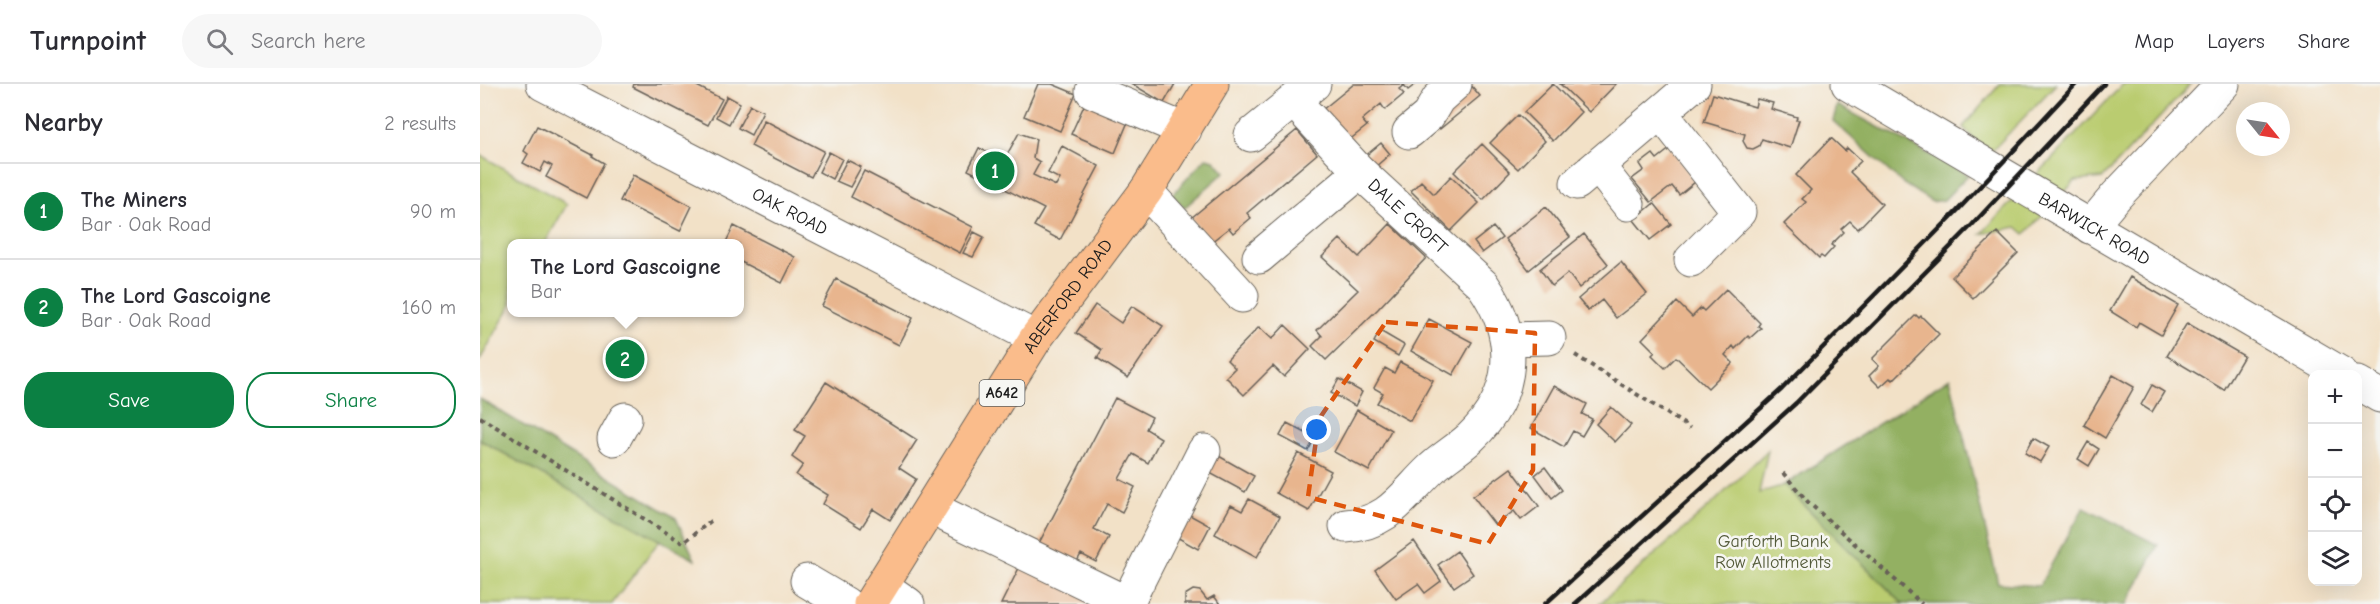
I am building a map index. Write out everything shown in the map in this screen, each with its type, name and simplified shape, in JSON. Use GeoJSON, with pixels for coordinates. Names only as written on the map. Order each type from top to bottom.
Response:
{"type":"FeatureCollection","features":[{"type":"Feature","properties":{"kind":"main road","name":"ABERFORD ROAD"},"geometry":{"type":"LineString","coordinates":[[887,598],[931,508],[1036,338],[1146,190],[1212,84]]}},
{"type":"Feature","properties":{"kind":"street","name":"OAK ROAD"},"geometry":{"type":"LineString","coordinates":[[543,84],[1036,338]]}},
{"type":"Feature","properties":{"kind":"street"},"geometry":{"type":"LineString","coordinates":[[1096,84],[1092,91],[1185,130]]}},
{"type":"Feature","properties":{"kind":"street"},"geometry":{"type":"LineString","coordinates":[[1628,204],[1588,175],[1694,84]]}},
{"type":"Feature","properties":{"kind":"street","name":"BARWICK ROAD"},"geometry":{"type":"LineString","coordinates":[[1848,84],[2333,370]]}},
{"type":"Feature","properties":{"kind":"street"},"geometry":{"type":"LineString","coordinates":[[2090,227],[2117,195],[2223,84]]}},
{"type":"Feature","properties":{"kind":"street"},"geometry":{"type":"LineString","coordinates":[[1409,132],[1428,116],[1438,99],[1451,86]]}},
{"type":"Feature","properties":{"kind":"street"},"geometry":{"type":"LineString","coordinates":[[1251,135],[1304,93]]}},
{"type":"Feature","properties":{"kind":"street","name":"DALE CROFT"},"geometry":{"type":"LineString","coordinates":[[1304,93],[1360,172],[1483,285],[1498,310],[1507,339],[1508,361],[1505,383],[1497,404],[1485,423],[1469,439],[1434,466],[1393,510],[1362,525],[1346,526]]}},
{"type":"Feature","properties":{"kind":"street"},"geometry":{"type":"LineString","coordinates":[[1661,113],[1739,212],[1691,260]]}},
{"type":"Feature","properties":{"kind":"street"},"geometry":{"type":"LineString","coordinates":[[1259,257],[1360,172]]}},
{"type":"Feature","properties":{"kind":"street"},"geometry":{"type":"LineString","coordinates":[[1146,190],[1242,296]]}},
{"type":"Feature","properties":{"kind":"street"},"geometry":{"type":"LineString","coordinates":[[1507,339],[1550,338]]}},
{"type":"Feature","properties":{"kind":"street"},"geometry":{"type":"LineString","coordinates":[[2362,385],[2380,396]]}},
{"type":"Feature","properties":{"kind":"street"},"geometry":{"type":"LineString","coordinates":[[931,508],[1128,603],[1204,451]]}},
{"type":"Feature","properties":{"kind":"street"},"geometry":{"type":"LineString","coordinates":[[807,581],[846,604]]}},
{"type":"Feature","properties":{"kind":"path"},"geometry":{"type":"LineString","coordinates":[[1550,338],[1690,428]]}},
{"type":"Feature","properties":{"kind":"path"},"geometry":{"type":"LineString","coordinates":[[480,417],[683,543],[712,520]]}},
{"type":"Feature","properties":{"kind":"path"},"geometry":{"type":"LineString","coordinates":[[1783,473],[1808,502],[1922,604]]}},
{"type":"Feature","properties":{"kind":"highlighted area"},"geometry":{"type":"Polygon","coordinates":[[[1386,322],[1535,333],[1533,470],[1488,544],[1308,497],[1319,419],[1386,322]]]}},
{"type":"Feature","properties":{"kind":"green space"},"geometry":{"type":"Polygon","coordinates":[[[2000,84],[2056,84],[1988,155],[1963,127],[2000,84]]]}},
{"type":"Feature","properties":{"kind":"green space"},"geometry":{"type":"Polygon","coordinates":[[[2123,84],[2191,84],[2103,178],[2075,181],[2025,234],[2017,227],[1981,234],[2123,84]]]}},
{"type":"Feature","properties":{"kind":"green space"},"geometry":{"type":"Polygon","coordinates":[[[1837,105],[1968,175],[1944,200],[1932,202],[1902,183],[1833,121],[1837,105]]]}},
{"type":"Feature","properties":{"kind":"green space"},"geometry":{"type":"Polygon","coordinates":[[[480,155],[567,204],[547,239],[507,239],[507,312],[480,360],[480,155]]]}},
{"type":"Feature","properties":{"kind":"green space"},"geometry":{"type":"Polygon","coordinates":[[[1206,158],[1214,160],[1225,172],[1184,208],[1172,195],[1206,158]]]}},
{"type":"Feature","properties":{"kind":"green space"},"geometry":{"type":"Polygon","coordinates":[[[1950,378],[1998,583],[2039,586],[2084,507],[2158,545],[2127,604],[1903,604],[1784,485],[1950,378]]]}},
{"type":"Feature","properties":{"kind":"green space"},"geometry":{"type":"Polygon","coordinates":[[[480,399],[676,518],[695,560],[480,440],[480,399]]]}},
{"type":"Feature","properties":{"kind":"green space"},"geometry":{"type":"Polygon","coordinates":[[[480,440],[660,540],[612,604],[480,604],[480,440]]]}},
{"type":"Feature","properties":{"kind":"green space","name":"Garforth Bank Row Allotments"},"geometry":{"type":"Polygon","coordinates":[[[1768,450],[1759,493],[1784,485],[1903,604],[1599,604],[1712,504],[1768,450]]]}},
{"type":"Feature","properties":{"kind":"building"},"geometry":{"type":"Polygon","coordinates":[[[634,84],[693,84],[722,99],[708,125],[633,87],[634,84]]]}},
{"type":"Feature","properties":{"kind":"building"},"geometry":{"type":"Polygon","coordinates":[[[1038,84],[1052,84],[1076,94],[1060,131],[1024,116],[1038,84]]]}},
{"type":"Feature","properties":{"kind":"building"},"geometry":{"type":"Polygon","coordinates":[[[1132,84],[1175,84],[1164,103],[1132,84]]]}},
{"type":"Feature","properties":{"kind":"building"},"geometry":{"type":"Polygon","coordinates":[[[1354,84],[1416,84],[1408,90],[1404,85],[1399,89],[1404,94],[1385,110],[1381,104],[1362,120],[1367,126],[1348,141],[1322,110],[1354,84]]]}},
{"type":"Feature","properties":{"kind":"building"},"geometry":{"type":"Polygon","coordinates":[[[1470,84],[1480,96],[1440,129],[1431,118],[1470,84]]]}},
{"type":"Feature","properties":{"kind":"building"},"geometry":{"type":"Polygon","coordinates":[[[1553,84],[1581,112],[1553,141],[1524,112],[1553,84]]]}},
{"type":"Feature","properties":{"kind":"building"},"geometry":{"type":"Polygon","coordinates":[[[1560,84],[1616,84],[1589,112],[1560,84]]]}},
{"type":"Feature","properties":{"kind":"building"},"geometry":{"type":"Polygon","coordinates":[[[1713,94],[1755,107],[1757,99],[1773,103],[1771,109],[1797,117],[1796,120],[1799,120],[1790,148],[1762,139],[1759,146],[1753,149],[1747,148],[1743,141],[1745,134],[1704,122],[1713,94]]]}},
{"type":"Feature","properties":{"kind":"building"},"geometry":{"type":"Polygon","coordinates":[[[727,96],[740,103],[729,124],[716,117],[727,96]]]}},
{"type":"Feature","properties":{"kind":"building"},"geometry":{"type":"Polygon","coordinates":[[[1087,99],[1130,117],[1115,153],[1071,134],[1087,99]]]}},
{"type":"Feature","properties":{"kind":"building"},"geometry":{"type":"Polygon","coordinates":[[[750,105],[763,111],[751,135],[738,128],[750,105]]]}},
{"type":"Feature","properties":{"kind":"building"},"geometry":{"type":"Polygon","coordinates":[[[1518,115],[1545,141],[1518,169],[1490,143],[1518,115]]]}},
{"type":"Feature","properties":{"kind":"building"},"geometry":{"type":"Polygon","coordinates":[[[764,120],[824,151],[811,177],[751,146],[764,120]]]}},
{"type":"Feature","properties":{"kind":"building"},"geometry":{"type":"Polygon","coordinates":[[[537,126],[604,163],[586,198],[546,177],[552,166],[545,162],[540,172],[523,163],[528,154],[524,151],[537,126]]]}},
{"type":"Feature","properties":{"kind":"building"},"geometry":{"type":"Polygon","coordinates":[[[1297,130],[1317,154],[1247,213],[1251,218],[1233,233],[1229,228],[1211,242],[1191,218],[1297,130]]]}},
{"type":"Feature","properties":{"kind":"building"},"geometry":{"type":"Polygon","coordinates":[[[1019,133],[1036,139],[1033,158],[1040,162],[1033,175],[1056,186],[1060,179],[1048,173],[1062,146],[1099,166],[1060,240],[1034,226],[1044,209],[968,170],[979,148],[1004,160],[1019,133]]]}},
{"type":"Feature","properties":{"kind":"building"},"geometry":{"type":"Polygon","coordinates":[[[1831,138],[1861,161],[1850,172],[1882,204],[1858,229],[1850,221],[1841,229],[1844,232],[1831,245],[1834,247],[1824,258],[1821,256],[1819,258],[1784,224],[1806,202],[1802,199],[1811,190],[1796,175],[1831,138]]]}},
{"type":"Feature","properties":{"kind":"building"},"geometry":{"type":"Polygon","coordinates":[[[1381,143],[1390,154],[1374,168],[1364,157],[1381,143]]]}},
{"type":"Feature","properties":{"kind":"building"},"geometry":{"type":"Polygon","coordinates":[[[1482,144],[1510,172],[1483,200],[1454,172],[1482,144]]]}},
{"type":"Feature","properties":{"kind":"building"},"geometry":{"type":"Polygon","coordinates":[[[1671,148],[1695,182],[1679,195],[1672,186],[1651,202],[1632,179],[1644,170],[1640,164],[1653,154],[1657,159],[1671,148]]]}},
{"type":"Feature","properties":{"kind":"building"},"geometry":{"type":"Polygon","coordinates":[[[829,152],[842,159],[832,179],[819,172],[829,152]]]}},
{"type":"Feature","properties":{"kind":"building"},"geometry":{"type":"Polygon","coordinates":[[[847,160],[861,167],[850,187],[836,181],[847,160]]]}},
{"type":"Feature","properties":{"kind":"building"},"geometry":{"type":"Polygon","coordinates":[[[864,171],[973,227],[960,253],[851,197],[864,171]]]}},
{"type":"Feature","properties":{"kind":"building"},"geometry":{"type":"Polygon","coordinates":[[[633,175],[692,206],[680,231],[620,201],[633,175]]]}},
{"type":"Feature","properties":{"kind":"building"},"geometry":{"type":"Polygon","coordinates":[[[1451,176],[1479,203],[1451,231],[1411,191],[1421,181],[1434,194],[1451,176]]]}},
{"type":"Feature","properties":{"kind":"building"},"geometry":{"type":"Polygon","coordinates":[[[1654,203],[1671,224],[1650,240],[1634,220],[1654,203]]]}},
{"type":"Feature","properties":{"kind":"building"},"geometry":{"type":"Polygon","coordinates":[[[1546,207],[1570,237],[1529,270],[1505,239],[1546,207]]]}},
{"type":"Feature","properties":{"kind":"building"},"geometry":{"type":"Polygon","coordinates":[[[1390,224],[1426,258],[1326,360],[1312,346],[1322,336],[1317,330],[1358,290],[1322,257],[1340,239],[1359,257],[1390,224]]]}},
{"type":"Feature","properties":{"kind":"building"},"geometry":{"type":"Polygon","coordinates":[[[734,226],[795,257],[782,283],[744,264],[744,239],[728,239],[734,226]]]}},
{"type":"Feature","properties":{"kind":"building"},"geometry":{"type":"Polygon","coordinates":[[[1493,227],[1502,238],[1482,253],[1474,242],[1493,227]]]}},
{"type":"Feature","properties":{"kind":"building"},"geometry":{"type":"Polygon","coordinates":[[[974,232],[984,237],[973,257],[963,253],[974,232]]]}},
{"type":"Feature","properties":{"kind":"building"},"geometry":{"type":"Polygon","coordinates":[[[1997,232],[2018,253],[1973,298],[1952,277],[1997,232]]]}},
{"type":"Feature","properties":{"kind":"building"},"geometry":{"type":"Polygon","coordinates":[[[1584,234],[1608,264],[1579,288],[1568,273],[1552,286],[1540,269],[1584,234]]]}},
{"type":"Feature","properties":{"kind":"building"},"geometry":{"type":"Polygon","coordinates":[[[1621,262],[1647,294],[1616,318],[1602,300],[1588,311],[1578,299],[1621,262]]]}},
{"type":"Feature","properties":{"kind":"building"},"geometry":{"type":"Polygon","coordinates":[[[2130,277],[2178,305],[2161,335],[2139,322],[2136,327],[2110,311],[2130,277]]]}},
{"type":"Feature","properties":{"kind":"building"},"geometry":{"type":"Polygon","coordinates":[[[836,279],[913,318],[899,345],[822,306],[836,279]]]}},
{"type":"Feature","properties":{"kind":"building"},"geometry":{"type":"Polygon","coordinates":[[[1726,289],[1760,323],[1758,326],[1761,328],[1750,338],[1748,336],[1735,349],[1733,346],[1725,355],[1733,363],[1708,388],[1676,357],[1665,368],[1652,355],[1655,352],[1642,339],[1677,302],[1692,317],[1701,308],[1704,311],[1726,289]]]}},
{"type":"Feature","properties":{"kind":"building"},"geometry":{"type":"Polygon","coordinates":[[[1095,305],[1121,323],[1132,306],[1163,326],[1128,378],[1097,358],[1102,350],[1076,333],[1095,305]]]}},
{"type":"Feature","properties":{"kind":"building"},"geometry":{"type":"Polygon","coordinates":[[[1916,315],[1919,318],[1921,316],[1939,334],[1893,380],[1890,378],[1880,387],[1869,376],[1879,366],[1872,359],[1916,315]]]}},
{"type":"Feature","properties":{"kind":"building"},"geometry":{"type":"Polygon","coordinates":[[[1429,319],[1472,342],[1453,375],[1411,351],[1429,319]]]}},
{"type":"Feature","properties":{"kind":"building"},"geometry":{"type":"Polygon","coordinates":[[[2187,323],[2244,356],[2224,390],[2167,356],[2187,323]]]}},
{"type":"Feature","properties":{"kind":"building"},"geometry":{"type":"Polygon","coordinates":[[[1285,325],[1310,349],[1284,377],[1273,366],[1244,395],[1226,377],[1235,368],[1227,360],[1259,327],[1272,339],[1285,325]]]}},
{"type":"Feature","properties":{"kind":"building"},"geometry":{"type":"Polygon","coordinates":[[[1380,331],[1404,345],[1398,356],[1374,342],[1380,331]]]}},
{"type":"Feature","properties":{"kind":"building"},"geometry":{"type":"Polygon","coordinates":[[[1400,362],[1433,380],[1410,421],[1377,403],[1383,393],[1374,388],[1385,368],[1394,373],[1400,362]]]}},
{"type":"Feature","properties":{"kind":"building"},"geometry":{"type":"Polygon","coordinates":[[[2113,375],[2134,387],[2105,438],[2084,425],[2113,375]]]}},
{"type":"Feature","properties":{"kind":"building"},"geometry":{"type":"Polygon","coordinates":[[[1339,379],[1362,392],[1355,406],[1331,393],[1339,379]]]}},
{"type":"Feature","properties":{"kind":"building"},"geometry":{"type":"Polygon","coordinates":[[[826,382],[917,440],[899,468],[916,479],[890,520],[873,509],[861,528],[823,504],[828,495],[796,475],[803,465],[792,457],[805,436],[795,430],[826,382]]]}},
{"type":"Feature","properties":{"kind":"building"},"geometry":{"type":"Polygon","coordinates":[[[2152,385],[2164,392],[2152,412],[2141,405],[2152,385]]]}},
{"type":"Feature","properties":{"kind":"building"},"geometry":{"type":"Polygon","coordinates":[[[1554,386],[1587,404],[1582,414],[1592,419],[1582,436],[1573,431],[1564,447],[1531,428],[1554,386]]]}},
{"type":"Feature","properties":{"kind":"building"},"geometry":{"type":"Polygon","coordinates":[[[1115,398],[1152,417],[1146,429],[1161,438],[1148,463],[1133,454],[1119,479],[1135,487],[1122,512],[1107,504],[1094,529],[1109,537],[1096,562],[1081,554],[1074,567],[1037,547],[1115,398]]]}},
{"type":"Feature","properties":{"kind":"building"},"geometry":{"type":"Polygon","coordinates":[[[1611,407],[1631,425],[1615,442],[1596,424],[1611,407]]]}},
{"type":"Feature","properties":{"kind":"building"},"geometry":{"type":"Polygon","coordinates":[[[1357,410],[1391,430],[1369,471],[1334,452],[1357,410]]]}},
{"type":"Feature","properties":{"kind":"building"},"geometry":{"type":"Polygon","coordinates":[[[1287,423],[1315,438],[1308,451],[1280,436],[1287,423]]]}},
{"type":"Feature","properties":{"kind":"building"},"geometry":{"type":"Polygon","coordinates":[[[2033,438],[2049,447],[2040,462],[2025,453],[2033,438]]]}},
{"type":"Feature","properties":{"kind":"building"},"geometry":{"type":"Polygon","coordinates":[[[2088,442],[2099,449],[2089,466],[2078,459],[2088,442]]]}},
{"type":"Feature","properties":{"kind":"building"},"geometry":{"type":"Polygon","coordinates":[[[1298,453],[1331,471],[1309,511],[1276,493],[1298,453]]]}},
{"type":"Feature","properties":{"kind":"building"},"geometry":{"type":"Polygon","coordinates":[[[1217,455],[1254,476],[1245,492],[1208,472],[1217,455]]]}},
{"type":"Feature","properties":{"kind":"building"},"geometry":{"type":"Polygon","coordinates":[[[1545,467],[1562,490],[1552,498],[1535,475],[1545,467]]]}},
{"type":"Feature","properties":{"kind":"building"},"geometry":{"type":"Polygon","coordinates":[[[1511,468],[1539,506],[1521,520],[1514,511],[1495,525],[1473,496],[1511,468]]]}},
{"type":"Feature","properties":{"kind":"building"},"geometry":{"type":"Polygon","coordinates":[[[1249,499],[1280,516],[1257,557],[1215,534],[1231,505],[1242,511],[1249,499]]]}},
{"type":"Feature","properties":{"kind":"building"},"geometry":{"type":"Polygon","coordinates":[[[1186,513],[1210,526],[1198,549],[1173,535],[1186,513]]]}},
{"type":"Feature","properties":{"kind":"building"},"geometry":{"type":"Polygon","coordinates":[[[1414,541],[1441,581],[1425,593],[1418,584],[1396,599],[1375,570],[1414,541]]]}},
{"type":"Feature","properties":{"kind":"building"},"geometry":{"type":"Polygon","coordinates":[[[1457,551],[1473,574],[1454,587],[1438,565],[1457,551]]]}},
{"type":"Feature","properties":{"kind":"building"},"geometry":{"type":"Polygon","coordinates":[[[1022,562],[1090,596],[1086,604],[1001,604],[1022,562]]]}},
{"type":"Feature","properties":{"kind":"building"},"geometry":{"type":"Polygon","coordinates":[[[1193,590],[1200,591],[1207,600],[1214,596],[1220,604],[1185,604],[1185,595],[1193,590]]]}},
{"type":"Feature","properties":{"kind":"railway"},"geometry":{"type":"LineString","coordinates":[[1545,604],[1782,389],[1957,211],[2076,84]]}},
{"type":"Feature","properties":{"kind":"railway"},"geometry":{"type":"LineString","coordinates":[[1575,604],[1796,403],[1972,225],[2104,84]]}},
{"type":"Feature","properties":{"kind":"place","name":"The Miners"},"geometry":{"type":"Point","coordinates":[995,171]}},
{"type":"Feature","properties":{"kind":"place","name":"The Lord Gascoigne"},"geometry":{"type":"Point","coordinates":[625,359]}}]}
